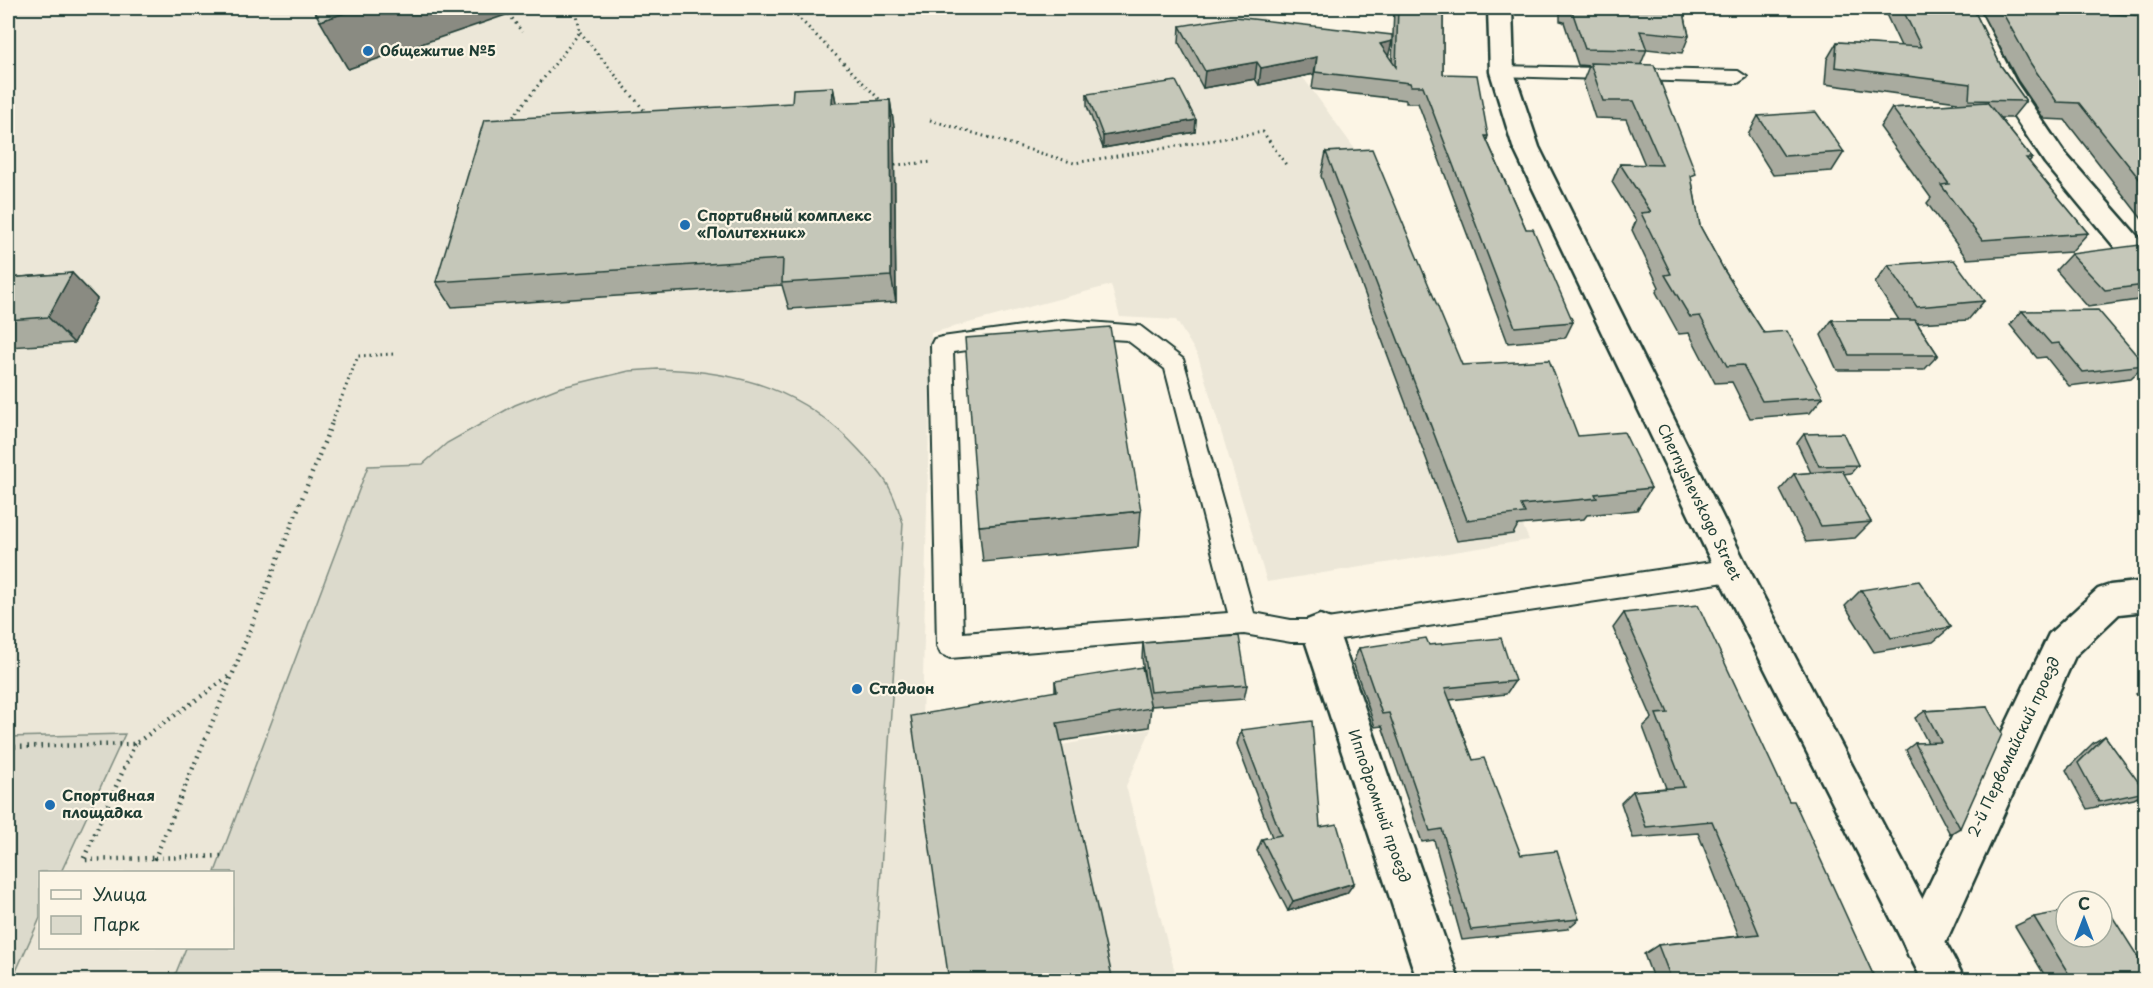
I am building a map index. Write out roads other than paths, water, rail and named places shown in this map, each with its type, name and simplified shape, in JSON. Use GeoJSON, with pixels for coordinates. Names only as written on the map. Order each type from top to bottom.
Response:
{"type":"FeatureCollection","features":[{"type":"Feature","properties":{"kind":"street","name":"Chernyshevskogo Street"},"geometry":{"type":"LineString","coordinates":[[1500,8],[1502,72],[1526,147],[1732,570],[1944,981]]}},
{"type":"Feature","properties":{"kind":"street"},"geometry":{"type":"LineString","coordinates":[[1967,8],[2004,82],[2054,157],[2145,266]]}},
{"type":"Feature","properties":{"kind":"street","name":"2-й Первомайский проезд"},"geometry":{"type":"LineString","coordinates":[[1924,942],[2062,645],[2110,600],[2145,596]]}},
{"type":"Feature","properties":{"kind":"street","name":"Ипподромный проезд"},"geometry":{"type":"LineString","coordinates":[[1320,631],[1438,981]]}},
{"type":"Feature","properties":{"kind":"lane"},"geometry":{"type":"LineString","coordinates":[[1502,72],[1738,76]]}},
{"type":"Feature","properties":{"kind":"lane"},"geometry":{"type":"LineString","coordinates":[[1244,623],[1175,365],[1132,332],[1064,328],[942,345],[950,646],[1244,623],[1291,631],[1320,631],[1732,570]]}},
{"type":"Feature","properties":{"kind":"place","name":"Общежитие №5"},"geometry":{"type":"Point","coordinates":[368,51]}},
{"type":"Feature","properties":{"kind":"place","name":"Спортивный комплекс «Политехник»"},"geometry":{"type":"Point","coordinates":[685,225]}},
{"type":"Feature","properties":{"kind":"place","name":"Стадион"},"geometry":{"type":"Point","coordinates":[857,689]}},
{"type":"Feature","properties":{"kind":"place","name":"Спортивная площадка"},"geometry":{"type":"Point","coordinates":[50,805]}}]}
